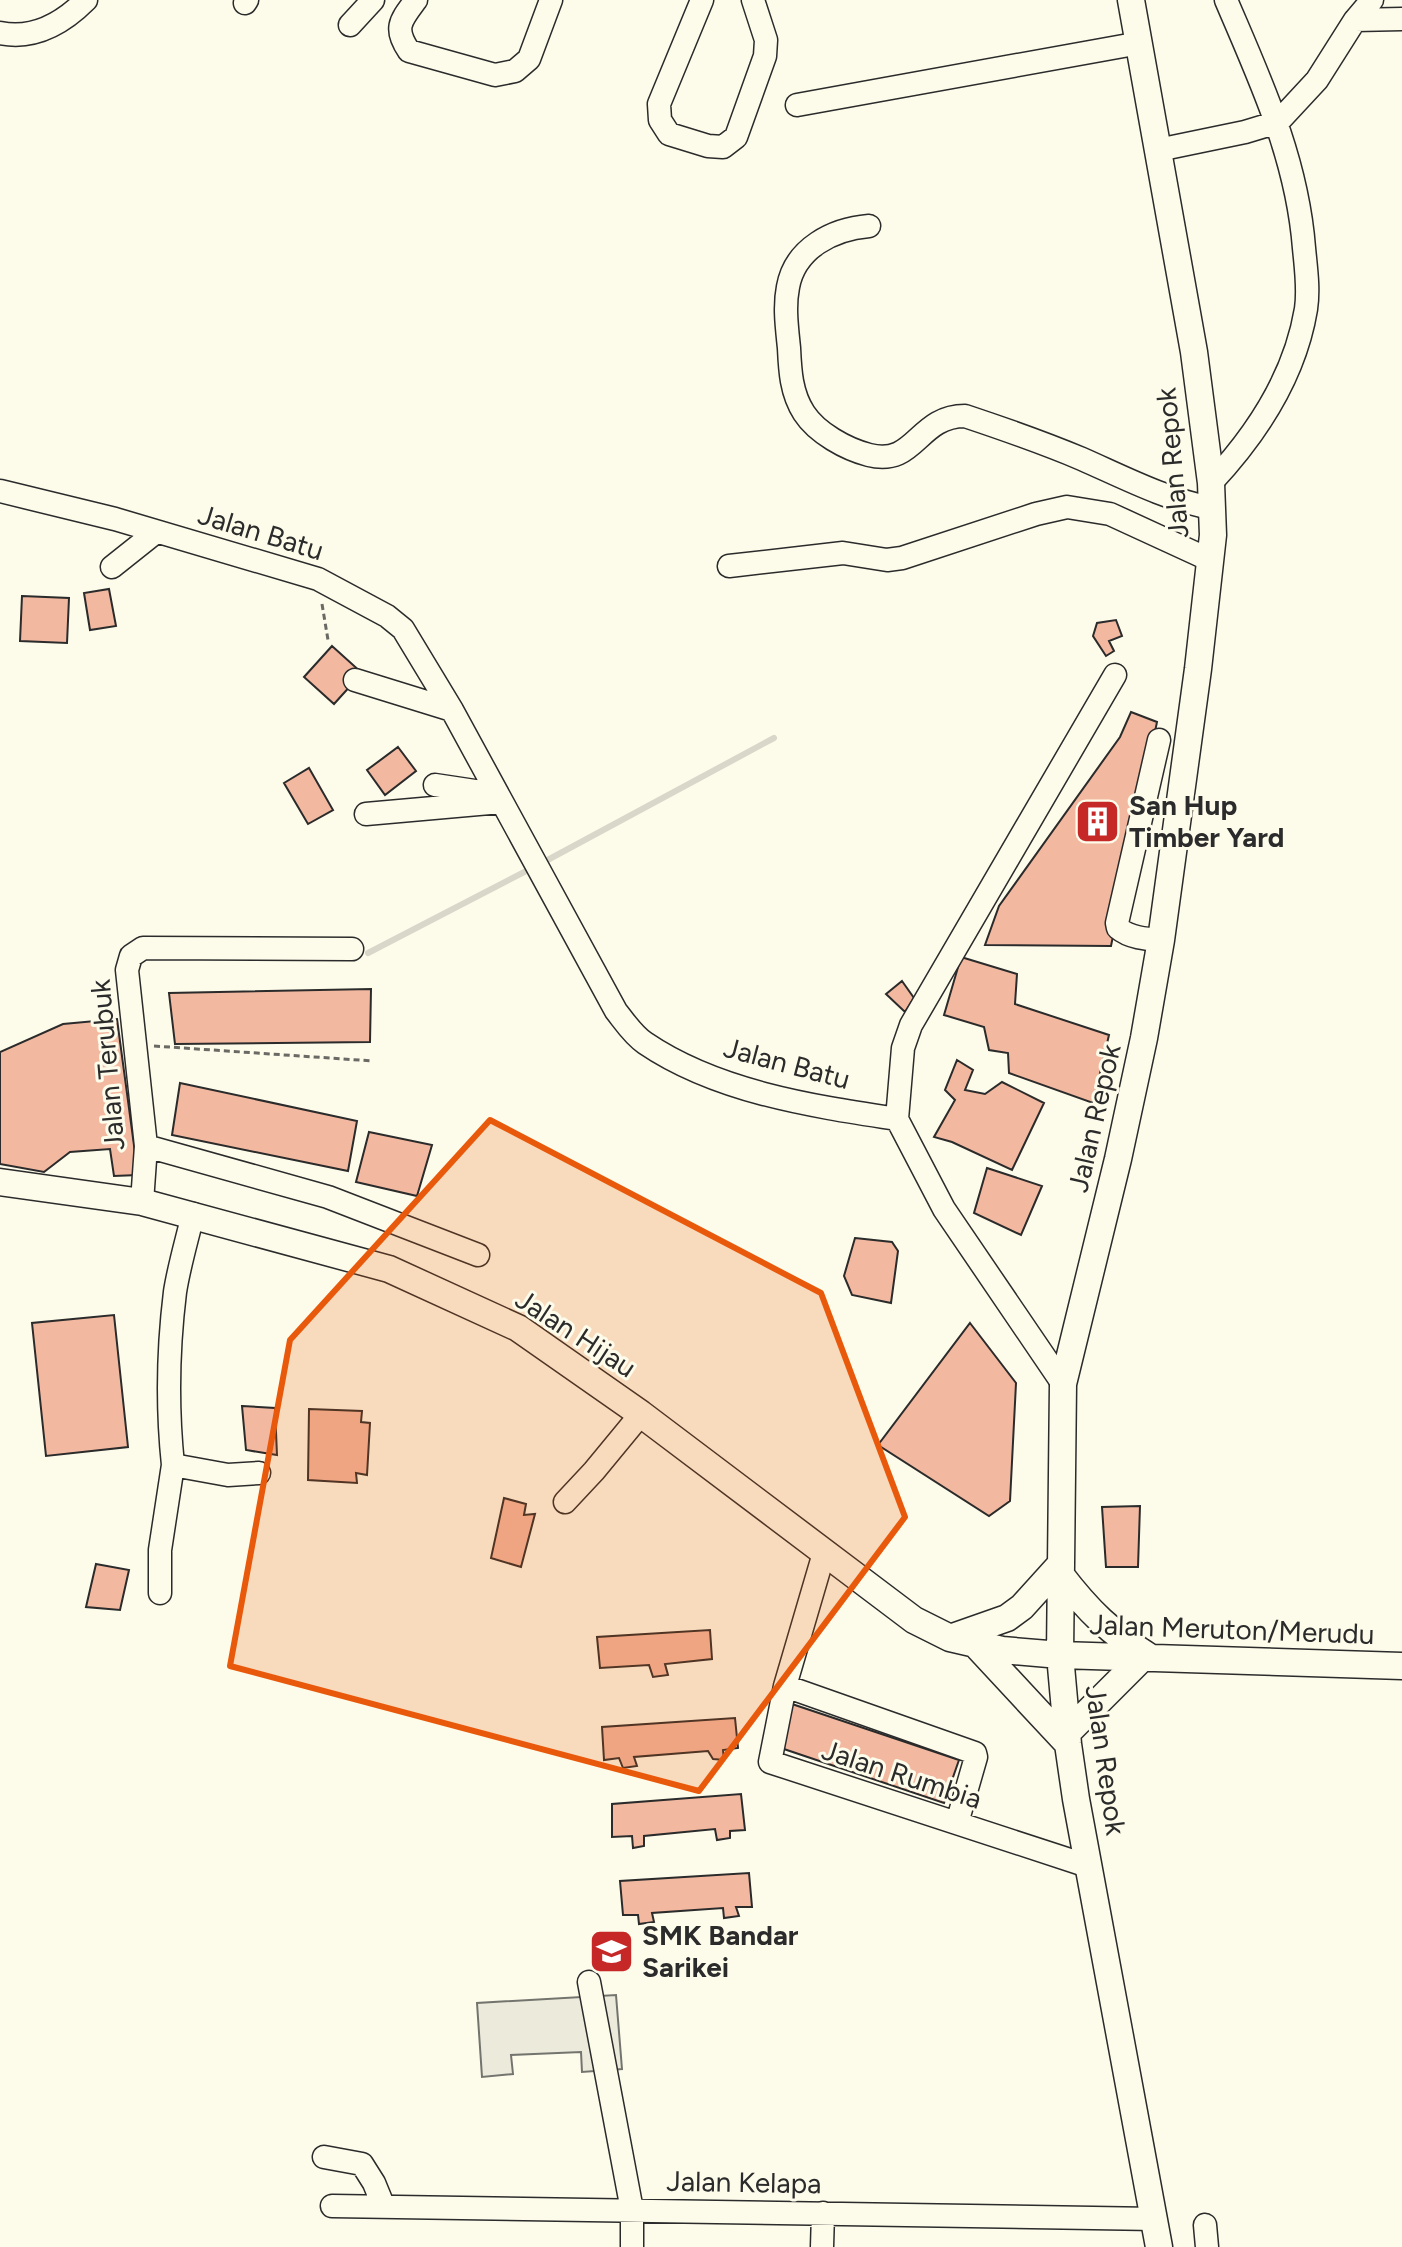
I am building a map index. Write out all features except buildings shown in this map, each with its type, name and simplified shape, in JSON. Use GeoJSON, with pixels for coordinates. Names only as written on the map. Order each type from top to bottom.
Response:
{"type":"FeatureCollection","features":[{"type":"Feature","properties":{"kind":"main road","name":"Jalan Repok"},"geometry":{"type":"LineString","coordinates":[[1131,0],[1194,352],[1213,535],[1161,940],[1144,1038],[1063,1384],[1060,1655],[1068,1739],[1088,1866],[1159,2247]]}},
{"type":"Feature","properties":{"kind":"main road","name":"Jalan Hijau"},"geometry":{"type":"LineString","coordinates":[[0,1182],[142,1202],[389,1269],[518,1328],[641,1414],[914,1620],[963,1641],[1002,1650],[1060,1655]]}},
{"type":"Feature","properties":{"kind":"main road"},"geometry":{"type":"LineString","coordinates":[[1060,1570],[1087,1609],[1147,1659],[1068,1739],[963,1641],[1007,1618],[1060,1570]]}},
{"type":"Feature","properties":{"kind":"main road","name":"Jalan Meruton/Merudu"},"geometry":{"type":"LineString","coordinates":[[1060,1655],[1402,1666]]}},
{"type":"Feature","properties":{"kind":"street"},"geometry":{"type":"LineString","coordinates":[[0,33],[45,31],[71,15],[86,0]]}},
{"type":"Feature","properties":{"kind":"street"},"geometry":{"type":"LineString","coordinates":[[350,25],[373,0]]}},
{"type":"Feature","properties":{"kind":"street"},"geometry":{"type":"LineString","coordinates":[[416,0],[400,21],[400,38],[409,51],[495,75],[515,71],[529,59],[550,0]]}},
{"type":"Feature","properties":{"kind":"street"},"geometry":{"type":"LineString","coordinates":[[705,1],[659,104],[660,120],[669,134],[708,146],[723,147],[736,137],[765,56],[766,40],[753,0]]}},
{"type":"Feature","properties":{"kind":"street"},"geometry":{"type":"LineString","coordinates":[[869,226],[846,228],[828,235],[794,267],[788,286],[787,328],[792,379],[796,398],[817,428],[854,450],[871,456],[888,457],[905,451],[935,423],[949,416],[965,416],[1080,458],[1189,504],[1211,496],[1264,417],[1279,388],[1305,311],[1308,286],[1302,222],[1289,157],[1278,122],[1226,0]]}},
{"type":"Feature","properties":{"kind":"street"},"geometry":{"type":"LineString","coordinates":[[1158,150],[1278,122],[1317,80],[1355,20],[1372,0]]}},
{"type":"Feature","properties":{"kind":"street"},"geometry":{"type":"LineString","coordinates":[[1355,20],[1402,19]]}},
{"type":"Feature","properties":{"kind":"street"},"geometry":{"type":"LineString","coordinates":[[797,105],[1140,43]]}},
{"type":"Feature","properties":{"kind":"street","name":"Jalan Batu"},"geometry":{"type":"LineString","coordinates":[[0,491],[101,515],[318,579],[387,616],[403,629],[452,710],[616,1011],[642,1041],[687,1066],[734,1083],[821,1107],[897,1119]]}},
{"type":"Feature","properties":{"kind":"street"},"geometry":{"type":"LineString","coordinates":[[729,566],[843,553],[887,560],[902,558],[1036,514],[1067,507],[1110,514],[1210,560]]}},
{"type":"Feature","properties":{"kind":"street"},"geometry":{"type":"LineString","coordinates":[[112,567],[156,532]]}},
{"type":"Feature","properties":{"kind":"street"},"geometry":{"type":"LineString","coordinates":[[1063,1384],[944,1209],[897,1119],[903,1048],[911,1025],[1115,675]]}},
{"type":"Feature","properties":{"kind":"street"},"geometry":{"type":"LineString","coordinates":[[355,680],[452,710]]}},
{"type":"Feature","properties":{"kind":"street"},"geometry":{"type":"LineString","coordinates":[[1159,740],[1117,923],[1124,933],[1142,939],[1161,940]]}},
{"type":"Feature","properties":{"kind":"street"},"geometry":{"type":"LineString","coordinates":[[435,785],[499,798]]}},
{"type":"Feature","properties":{"kind":"street"},"geometry":{"type":"LineString","coordinates":[[366,814],[499,798]]}},
{"type":"Feature","properties":{"kind":"street","name":"Jalan Terubuk"},"geometry":{"type":"LineString","coordinates":[[142,1202],[146,1146],[127,970],[131,956],[143,948],[352,949]]}},
{"type":"Feature","properties":{"kind":"street"},"geometry":{"type":"LineString","coordinates":[[146,1146],[328,1197],[478,1255]]}},
{"type":"Feature","properties":{"kind":"street"},"geometry":{"type":"LineString","coordinates":[[160,1593],[160,1550],[173,1465],[169,1431],[171,1342],[176,1289],[193,1214]]}},
{"type":"Feature","properties":{"kind":"street"},"geometry":{"type":"LineString","coordinates":[[565,1502],[641,1414]]}},
{"type":"Feature","properties":{"kind":"street"},"geometry":{"type":"LineString","coordinates":[[173,1465],[228,1475],[259,1473]]}},
{"type":"Feature","properties":{"kind":"street"},"geometry":{"type":"LineString","coordinates":[[824,1553],[785,1686],[975,1753],[957,1823]]}},
{"type":"Feature","properties":{"kind":"street","name":"Jalan Rumbia"},"geometry":{"type":"LineString","coordinates":[[785,1686],[770,1762],[1088,1866]]}},
{"type":"Feature","properties":{"kind":"street"},"geometry":{"type":"LineString","coordinates":[[589,1982],[632,2210],[632,2247]]}},
{"type":"Feature","properties":{"kind":"street"},"geometry":{"type":"LineString","coordinates":[[324,2157],[362,2164],[383,2205]]}},
{"type":"Feature","properties":{"kind":"street","name":"Jalan Kelapa"},"geometry":{"type":"LineString","coordinates":[[332,2206],[1155,2219]]}},
{"type":"Feature","properties":{"kind":"street"},"geometry":{"type":"LineString","coordinates":[[822,2247],[823,2213]]}},
{"type":"Feature","properties":{"kind":"path"},"geometry":{"type":"LineString","coordinates":[[318,579],[328,640]]}},
{"type":"Feature","properties":{"kind":"path"},"geometry":{"type":"LineString","coordinates":[[134,1045],[373,1061]]}},
{"type":"Feature","properties":{"kind":"highlighted area"},"geometry":{"type":"Polygon","coordinates":[[[490,1120],[821,1293],[905,1517],[699,1791],[230,1666],[290,1340],[490,1120]]]}},
{"type":"Feature","properties":{"kind":"shaded area"},"geometry":{"type":"Polygon","coordinates":[[[616,1995],[622,2069],[582,2072],[581,2052],[511,2055],[513,2074],[482,2077],[477,2003],[616,1995]]]}},
{"type":"Feature","properties":{"kind":"waterway"},"geometry":{"type":"LineString","coordinates":[[542,863],[774,738]]}},
{"type":"Feature","properties":{"kind":"waterway"},"geometry":{"type":"LineString","coordinates":[[368,953],[532,868]]}},
{"type":"Feature","properties":{"kind":"place","name":"San Hup Timber Yard"},"geometry":{"type":"Point","coordinates":[1098,821]}},
{"type":"Feature","properties":{"kind":"place","name":"SMK Bandar Sarikei"},"geometry":{"type":"Point","coordinates":[611,1951]}}]}
